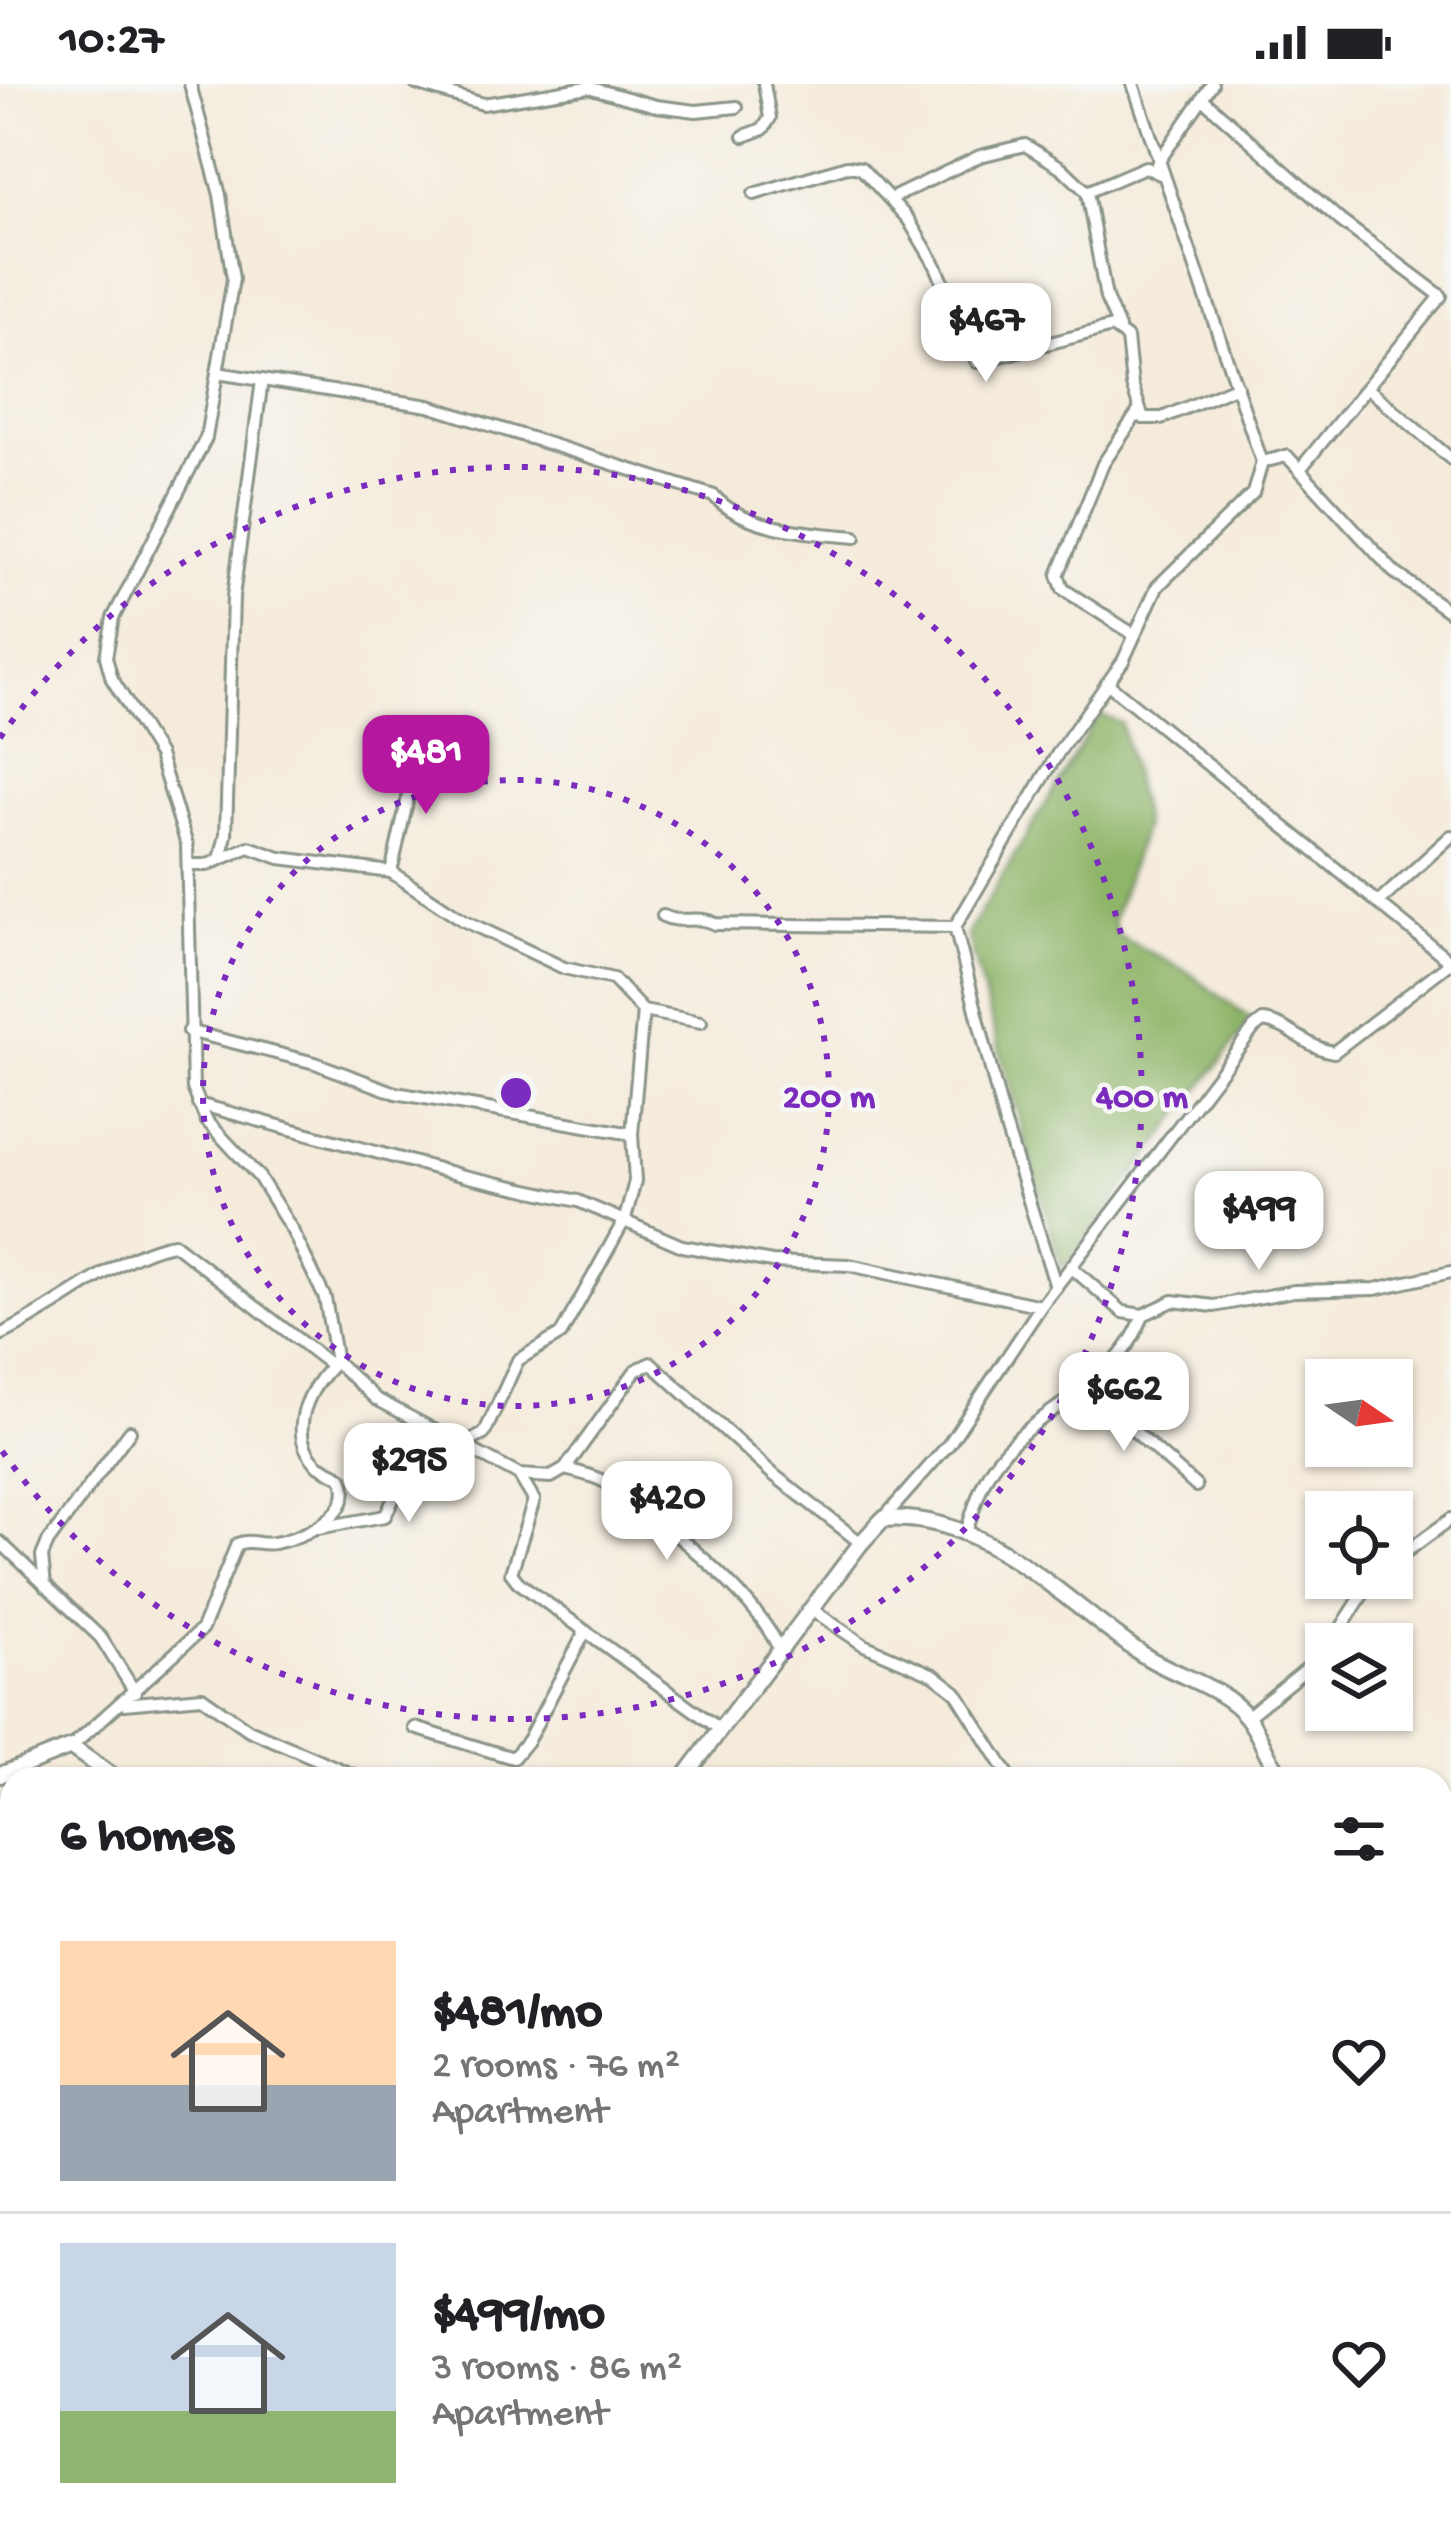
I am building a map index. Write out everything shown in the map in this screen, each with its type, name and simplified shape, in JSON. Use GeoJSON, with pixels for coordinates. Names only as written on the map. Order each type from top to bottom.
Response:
{"type":"FeatureCollection","features":[{"type":"Feature","properties":{"kind":"street"},"geometry":{"type":"LineString","coordinates":[[190,84],[233,258],[217,373],[199,453],[106,635],[112,679],[159,755],[191,865],[188,1031],[198,1104],[218,1135],[259,1177],[325,1298],[333,1364],[310,1392],[301,1431],[317,1464],[342,1478],[346,1491],[337,1511],[315,1528]]}},
{"type":"Feature","properties":{"kind":"street"},"geometry":{"type":"LineString","coordinates":[[416,84],[483,104],[588,87],[656,106],[696,111],[737,107]]}},
{"type":"Feature","properties":{"kind":"street"},"geometry":{"type":"LineString","coordinates":[[744,136],[763,128],[770,118],[764,84]]}},
{"type":"Feature","properties":{"kind":"street"},"geometry":{"type":"LineString","coordinates":[[1056,1287],[1004,1121],[955,927],[1058,753],[1107,683],[1157,587],[1253,493],[1262,462],[1212,304],[1158,169],[1133,84]]}},
{"type":"Feature","properties":{"kind":"street"},"geometry":{"type":"LineString","coordinates":[[1158,169],[1212,84]]}},
{"type":"Feature","properties":{"kind":"street"},"geometry":{"type":"LineString","coordinates":[[1203,99],[1341,221],[1441,296]]}},
{"type":"Feature","properties":{"kind":"street"},"geometry":{"type":"LineString","coordinates":[[890,200],[980,156],[1024,145],[1062,168],[1087,192],[1106,298],[1127,338],[1138,412],[1103,464],[1058,574],[1063,590],[1133,634]]}},
{"type":"Feature","properties":{"kind":"street"},"geometry":{"type":"LineString","coordinates":[[754,194],[847,166],[861,169],[890,200],[936,266],[977,362],[1119,328]]}},
{"type":"Feature","properties":{"kind":"street"},"geometry":{"type":"LineString","coordinates":[[1087,192],[1145,167],[1158,169]]}},
{"type":"Feature","properties":{"kind":"street"},"geometry":{"type":"LineString","coordinates":[[1301,468],[1451,284]]}},
{"type":"Feature","properties":{"kind":"street"},"geometry":{"type":"LineString","coordinates":[[217,373],[429,406],[714,496],[727,510],[746,517],[855,537]]}},
{"type":"Feature","properties":{"kind":"street"},"geometry":{"type":"LineString","coordinates":[[219,860],[226,835],[233,597],[262,380]]}},
{"type":"Feature","properties":{"kind":"street"},"geometry":{"type":"LineString","coordinates":[[1138,412],[1151,421],[1237,386]]}},
{"type":"Feature","properties":{"kind":"street"},"geometry":{"type":"LineString","coordinates":[[1369,389],[1451,459]]}},
{"type":"Feature","properties":{"kind":"street"},"geometry":{"type":"LineString","coordinates":[[1262,462],[1280,454],[1301,468],[1394,572],[1451,613]]}},
{"type":"Feature","properties":{"kind":"street"},"geometry":{"type":"LineString","coordinates":[[692,1767],[861,1543],[949,1444],[1041,1306],[1254,1028],[1263,1021],[1275,1022],[1320,1050],[1334,1052],[1451,962],[1107,683]]}},
{"type":"Feature","properties":{"kind":"street"},"geometry":{"type":"LineString","coordinates":[[391,872],[418,754]]}},
{"type":"Feature","properties":{"kind":"street"},"geometry":{"type":"LineString","coordinates":[[1378,903],[1451,836]]}},
{"type":"Feature","properties":{"kind":"street"},"geometry":{"type":"LineString","coordinates":[[191,865],[249,847],[280,858],[391,872],[463,920],[564,968],[610,977],[643,1011],[701,1022]]}},
{"type":"Feature","properties":{"kind":"street"},"geometry":{"type":"LineString","coordinates":[[663,916],[674,921],[702,916],[716,924],[955,927]]}},
{"type":"Feature","properties":{"kind":"street"},"geometry":{"type":"LineString","coordinates":[[458,1447],[484,1435],[518,1360],[561,1334],[625,1220],[635,1181],[632,1134],[643,1011]]}},
{"type":"Feature","properties":{"kind":"street"},"geometry":{"type":"LineString","coordinates":[[188,1031],[315,1063],[397,1093],[632,1134]]}},
{"type":"Feature","properties":{"kind":"street"},"geometry":{"type":"LineString","coordinates":[[198,1104],[464,1176],[578,1201],[682,1246],[772,1262],[849,1265],[1041,1306]]}},
{"type":"Feature","properties":{"kind":"street"},"geometry":{"type":"LineString","coordinates":[[0,1336],[54,1310],[99,1272],[174,1244],[355,1385],[458,1447],[519,1475],[551,1477],[565,1469],[636,1370],[651,1364],[774,1475],[861,1543]]}},
{"type":"Feature","properties":{"kind":"street"},"geometry":{"type":"LineString","coordinates":[[1072,1268],[1123,1312],[1143,1315],[1173,1301],[1214,1306],[1294,1291],[1375,1289],[1451,1272]]}},
{"type":"Feature","properties":{"kind":"street"},"geometry":{"type":"LineString","coordinates":[[965,1535],[993,1465],[1087,1390],[1135,1335],[1143,1315]]}},
{"type":"Feature","properties":{"kind":"street"},"geometry":{"type":"LineString","coordinates":[[1087,1390],[1196,1486]]}},
{"type":"Feature","properties":{"kind":"street"},"geometry":{"type":"LineString","coordinates":[[18,1767],[71,1747],[202,1629],[236,1544],[275,1543],[315,1528],[385,1516],[428,1429]]}},
{"type":"Feature","properties":{"kind":"street"},"geometry":{"type":"LineString","coordinates":[[45,1589],[42,1556],[48,1542],[130,1431]]}},
{"type":"Feature","properties":{"kind":"street"},"geometry":{"type":"LineString","coordinates":[[565,1469],[610,1485],[672,1537],[766,1622],[779,1649]]}},
{"type":"Feature","properties":{"kind":"street"},"geometry":{"type":"LineString","coordinates":[[519,1475],[534,1500],[511,1573],[585,1633],[721,1730]]}},
{"type":"Feature","properties":{"kind":"street"},"geometry":{"type":"LineString","coordinates":[[883,1520],[906,1517],[965,1535],[1022,1565],[1126,1643],[1247,1717],[1278,1767]]}},
{"type":"Feature","properties":{"kind":"street"},"geometry":{"type":"LineString","coordinates":[[1413,1547],[1451,1519]]}},
{"type":"Feature","properties":{"kind":"street"},"geometry":{"type":"LineString","coordinates":[[0,1542],[101,1638],[135,1693]]}},
{"type":"Feature","properties":{"kind":"street"},"geometry":{"type":"LineString","coordinates":[[811,1609],[864,1645],[934,1675],[956,1692],[1003,1767]]}},
{"type":"Feature","properties":{"kind":"street"},"geometry":{"type":"LineString","coordinates":[[415,1728],[513,1758],[528,1740],[585,1633]]}},
{"type":"Feature","properties":{"kind":"street"},"geometry":{"type":"LineString","coordinates":[[1247,1717],[1305,1670]]}},
{"type":"Feature","properties":{"kind":"street"},"geometry":{"type":"LineString","coordinates":[[122,1705],[202,1697],[248,1730],[335,1767]]}},
{"type":"Feature","properties":{"kind":"street"},"geometry":{"type":"LineString","coordinates":[[71,1747],[100,1767]]}},
{"type":"Feature","properties":{"kind":"green space"},"geometry":{"type":"Polygon","coordinates":[[[1099,714],[1121,723],[1144,826],[1113,920],[1117,935],[1188,972],[1252,1020],[1062,1269],[967,935],[1099,714]]]}}]}
